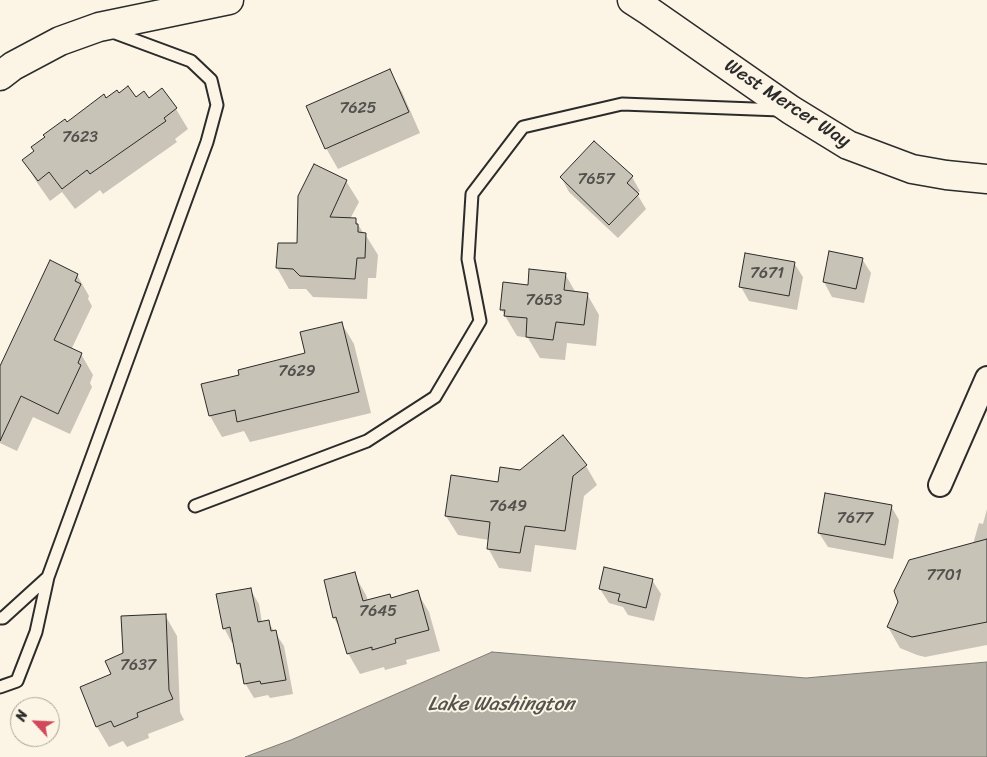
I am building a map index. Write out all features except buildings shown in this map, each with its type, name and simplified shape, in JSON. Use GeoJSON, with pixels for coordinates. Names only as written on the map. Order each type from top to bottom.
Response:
{"type":"FeatureCollection","features":[{"type":"Feature","properties":{"kind":"street"},"geometry":{"type":"LineString","coordinates":[[0,76],[13,66],[60,41],[99,27],[229,0]]}},
{"type":"Feature","properties":{"kind":"street","name":"West Mercer Way"},"geometry":{"type":"LineString","coordinates":[[632,0],[791,110],[848,145],[912,169],[987,179]]}},
{"type":"Feature","properties":{"kind":"street"},"geometry":{"type":"LineString","coordinates":[[940,485],[987,378]]}},
{"type":"Feature","properties":{"kind":"lane"},"geometry":{"type":"LineString","coordinates":[[0,686],[17,681],[36,632],[48,578],[207,142],[218,105],[211,80],[191,62],[99,27]]}},
{"type":"Feature","properties":{"kind":"lane"},"geometry":{"type":"LineString","coordinates":[[195,506],[367,442],[435,397],[480,321],[468,259],[472,194],[523,127],[622,104],[791,110]]}},
{"type":"Feature","properties":{"kind":"lane"},"geometry":{"type":"LineString","coordinates":[[0,618],[3,618],[48,578]]}},
{"type":"Feature","properties":{"kind":"water","name":"Lake Washington"},"geometry":{"type":"Polygon","coordinates":[[[492,652],[806,678],[987,662],[987,757],[245,757],[291,740],[492,652]]]}}]}
